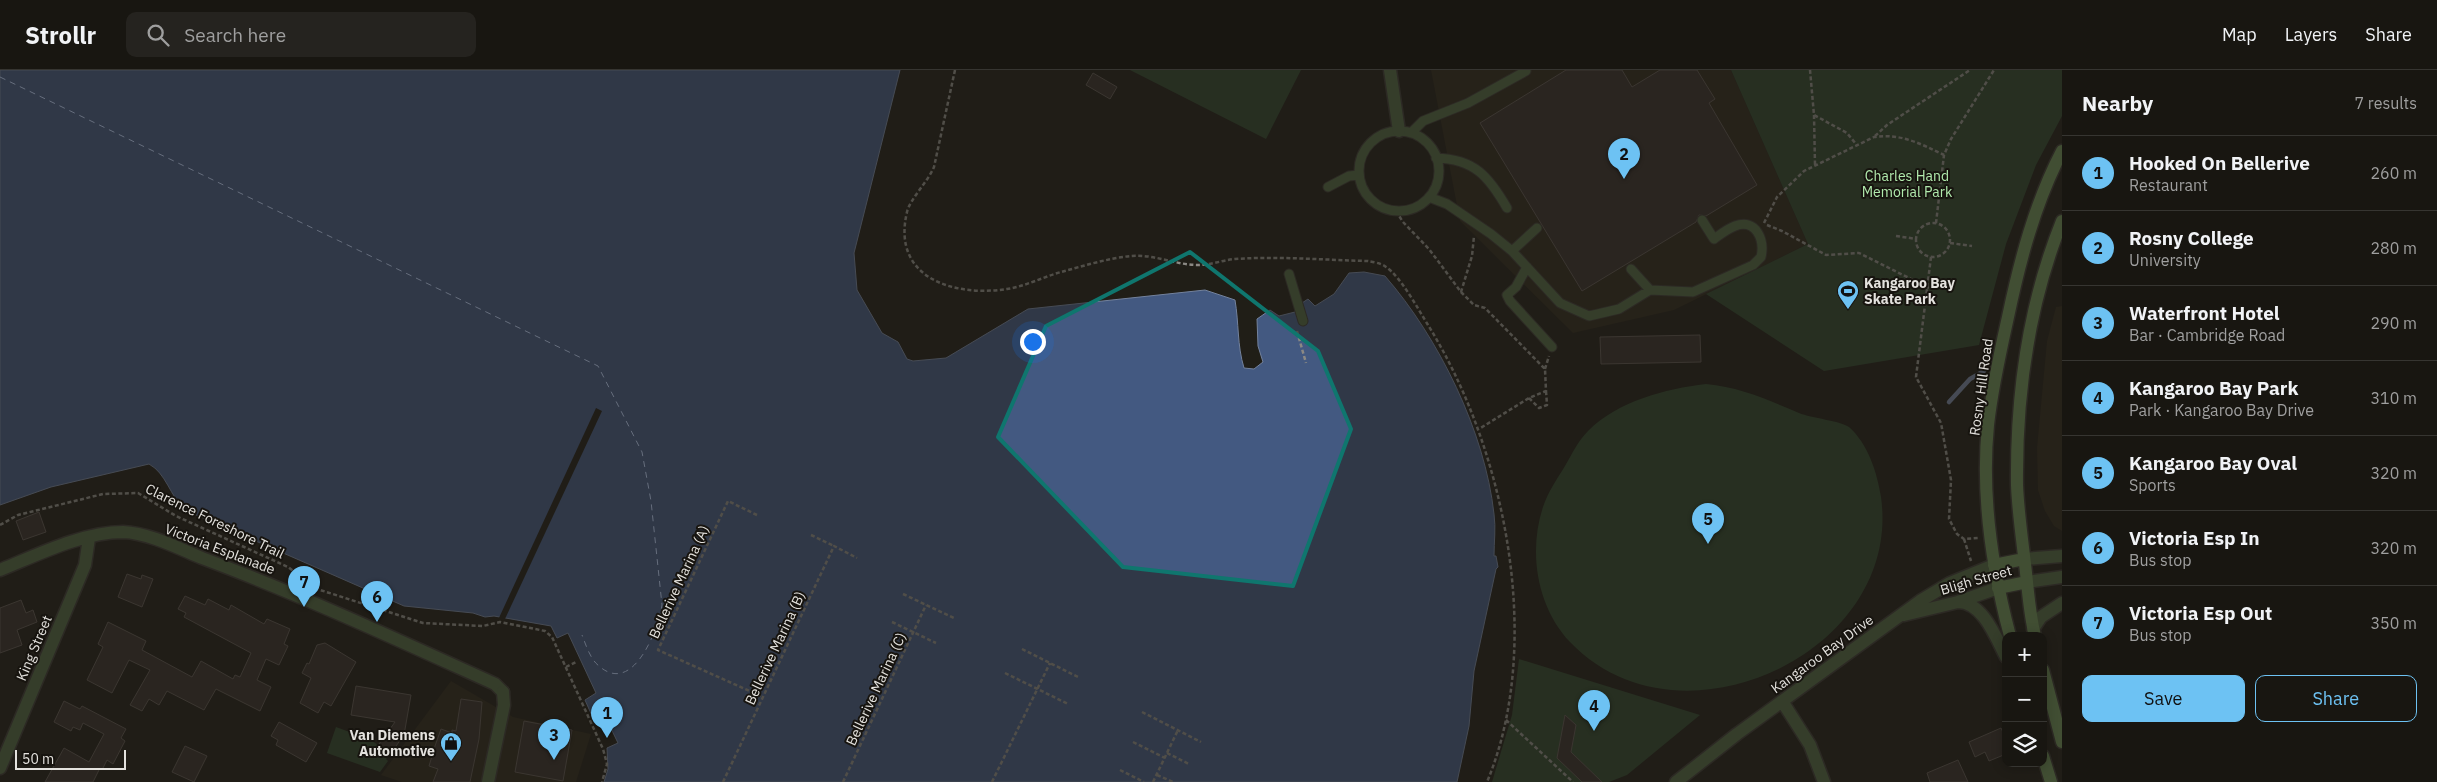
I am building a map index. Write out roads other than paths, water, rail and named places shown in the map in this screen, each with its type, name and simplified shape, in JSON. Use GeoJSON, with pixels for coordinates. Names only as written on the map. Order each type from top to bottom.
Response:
{"type":"FeatureCollection","features":[{"type":"Feature","properties":{"kind":"main road","name":"Rosny Hill Road"},"geometry":{"type":"LineString","coordinates":[[2009,632],[1998,588],[1989,538],[1988,426],[1995,376],[2018,268],[2033,221],[2062,151]]}},
{"type":"Feature","properties":{"kind":"main road"},"geometry":{"type":"LineString","coordinates":[[2034,632],[2017,487],[2023,379],[2041,285],[2062,221]]}},
{"type":"Feature","properties":{"kind":"main road","name":"Bligh Street"},"geometry":{"type":"LineString","coordinates":[[1994,565],[2024,559]]}},
{"type":"Feature","properties":{"kind":"main road","name":"Bligh Street"},"geometry":{"type":"LineString","coordinates":[[1998,588],[2027,582]]}},
{"type":"Feature","properties":{"kind":"main road"},"geometry":{"type":"LineString","coordinates":[[2045,677],[2062,742]]}},
{"type":"Feature","properties":{"kind":"main road"},"geometry":{"type":"LineString","coordinates":[[2046,767],[2051,782]]}},
{"type":"Feature","properties":{"kind":"street"},"geometry":{"type":"LineString","coordinates":[[1390,70],[1405,132]]}},
{"type":"Feature","properties":{"kind":"street","name":"Victoria Esplanade"},"geometry":{"type":"LineString","coordinates":[[0,570],[62,546],[89,538],[125,532],[156,540],[263,582],[498,687],[502,692],[504,705],[488,782]]}},
{"type":"Feature","properties":{"kind":"street","name":"King Street"},"geometry":{"type":"LineString","coordinates":[[0,768],[85,565],[89,538]]}},
{"type":"Feature","properties":{"kind":"street","name":"Bligh Street"},"geometry":{"type":"LineString","coordinates":[[2024,559],[2062,556]]}},
{"type":"Feature","properties":{"kind":"street","name":"Kangaroo Bay Drive"},"geometry":{"type":"LineString","coordinates":[[1676,782],[1782,701],[1937,590],[1994,565]]}},
{"type":"Feature","properties":{"kind":"street","name":"Bligh Street"},"geometry":{"type":"LineString","coordinates":[[2027,582],[2062,577]]}},
{"type":"Feature","properties":{"kind":"street","name":"Bligh Street"},"geometry":{"type":"LineString","coordinates":[[1899,617],[1958,602],[1998,588]]}},
{"type":"Feature","properties":{"kind":"street"},"geometry":{"type":"LineString","coordinates":[[1958,602],[1970,604],[1980,614],[2002,650]]}},
{"type":"Feature","properties":{"kind":"street"},"geometry":{"type":"LineString","coordinates":[[2034,632],[2041,617],[2062,603]]}},
{"type":"Feature","properties":{"kind":"street"},"geometry":{"type":"LineString","coordinates":[[1782,701],[1810,745],[1824,782]]}},
{"type":"Feature","properties":{"kind":"lane"},"geometry":{"type":"LineString","coordinates":[[1405,132],[1426,143],[1436,158],[1438,176],[1429,197],[1415,207],[1396,211],[1384,208],[1369,198],[1362,187],[1359,175],[1362,157],[1368,146],[1382,135],[1405,132],[1423,121],[1468,103],[1526,71]]}},
{"type":"Feature","properties":{"kind":"lane"},"geometry":{"type":"LineString","coordinates":[[1436,158],[1449,158],[1471,165],[1487,178],[1507,208]]}},
{"type":"Feature","properties":{"kind":"lane"},"geometry":{"type":"LineString","coordinates":[[1328,188],[1349,176],[1359,175]]}},
{"type":"Feature","properties":{"kind":"lane"},"geometry":{"type":"LineString","coordinates":[[1429,197],[1447,204],[1475,222],[1512,251],[1560,303],[1589,316],[1619,308],[1650,290],[1693,292],[1753,265],[1761,257],[1763,243],[1756,230],[1751,226],[1744,224],[1736,226],[1714,239],[1702,220]]}},
{"type":"Feature","properties":{"kind":"lane"},"geometry":{"type":"LineString","coordinates":[[1512,251],[1536,228]]}},
{"type":"Feature","properties":{"kind":"lane"},"geometry":{"type":"LineString","coordinates":[[1527,267],[1516,287],[1507,295],[1510,301],[1552,347]]}},
{"type":"Feature","properties":{"kind":"lane"},"geometry":{"type":"LineString","coordinates":[[1632,269],[1650,290]]}},
{"type":"Feature","properties":{"kind":"lane"},"geometry":{"type":"LineString","coordinates":[[1289,274],[1303,321]]}},
{"type":"Feature","properties":{"kind":"water"},"geometry":{"type":"Polygon","coordinates":[[[0,70],[900,70],[854,253],[857,290],[882,333],[898,342],[907,359],[913,361],[946,358],[1028,309],[1205,290],[1235,300],[1240,351],[1244,368],[1254,369],[1263,362],[1258,346],[1257,319],[1270,310],[1279,316],[1303,310],[1302,303],[1308,299],[1315,306],[1334,294],[1349,273],[1364,272],[1385,276],[1424,328],[1456,388],[1470,419],[1481,451],[1494,514],[1494,556],[1496,556],[1498,567],[1474,671],[1469,726],[1457,782],[604,782],[608,769],[607,748],[618,743],[604,714],[593,718],[585,700],[596,693],[568,633],[557,638],[551,626],[494,616],[485,617],[473,613],[404,606],[185,510],[175,498],[160,473],[149,464],[51,487],[0,505],[0,70]]]}},
{"type":"Feature","properties":{"kind":"waterway"},"geometry":{"type":"LineString","coordinates":[[1949,402],[1970,379],[1984,371]]}},
{"type":"Feature","properties":{"kind":"place","name":"Rosny College"},"geometry":{"type":"Point","coordinates":[1624,179]}},
{"type":"Feature","properties":{"kind":"place","name":"Kangaroo Bay Skate Park"},"geometry":{"type":"Point","coordinates":[1848,310]}},
{"type":"Feature","properties":{"kind":"place","name":"Kangaroo Bay Oval"},"geometry":{"type":"Point","coordinates":[1708,544]}},
{"type":"Feature","properties":{"kind":"place","name":"Victoria Esp Out"},"geometry":{"type":"Point","coordinates":[304,607]}},
{"type":"Feature","properties":{"kind":"place","name":"Victoria Esp In"},"geometry":{"type":"Point","coordinates":[377,622]}},
{"type":"Feature","properties":{"kind":"place","name":"Kangaroo Bay Park"},"geometry":{"type":"Point","coordinates":[1594,731]}},
{"type":"Feature","properties":{"kind":"place","name":"Hooked On Bellerive"},"geometry":{"type":"Point","coordinates":[607,738]}},
{"type":"Feature","properties":{"kind":"place","name":"Waterfront Hotel"},"geometry":{"type":"Point","coordinates":[554,760]}},
{"type":"Feature","properties":{"kind":"place","name":"Van Diemens Automotive"},"geometry":{"type":"Point","coordinates":[451,762]}},
{"type":"Feature","properties":{"kind":"park label","name":"Charles Hand Memorial Park"},"geometry":{"type":"Point","coordinates":[1907,184]}}]}
